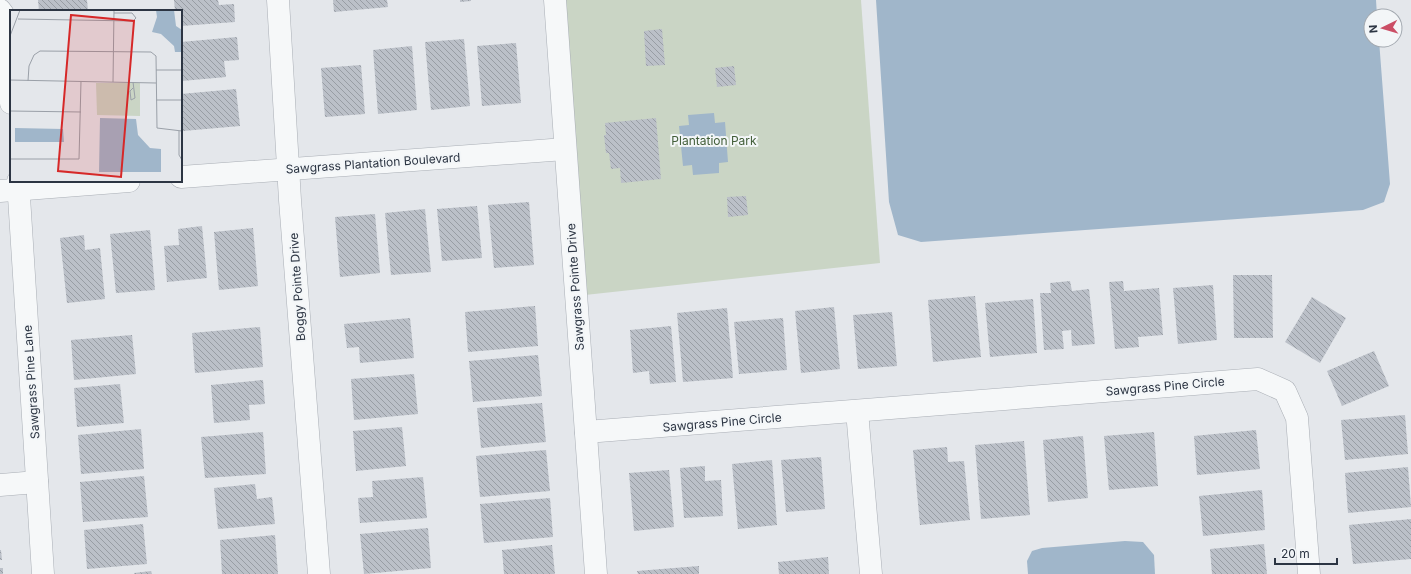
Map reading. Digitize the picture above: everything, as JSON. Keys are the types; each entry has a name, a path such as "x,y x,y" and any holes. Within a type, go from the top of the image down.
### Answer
{"street":[{"name":"Boggy Pointe Drive","path":"278,0 319,574"},
{"name":"Sawgrass Pointe Drive","path":"555,0 596,574"},
{"path":"0,10 3,14 10,92"},
{"name":"Sawgrass Plantation Boulevard","path":"182,177 565,149"},
{"path":"12,187 110,182"},
{"name":"Sawgrass Pine Lane","path":"12,187 37,482 43,574"},
{"name":"Sawgrass Pine Circle","path":"586,432 1258,378 1285,391 1297,418 1309,574"},
{"path":"857,411 871,574"},
{"path":"0,485 37,482"}],"green space":[{"name":"Plantation Park","path":"562,0 861,0 880,263 585,295"}],"water":[{"path":"876,0 1376,0 1376,8 1363,8 1363,48 1380,48 1390,184 1384,202 1363,210 921,242 898,235 889,202"},
{"path":"714,113 715,123 725,122 728,162 719,163 719,173 693,175 692,165 683,166 679,126 689,125 688,115"},
{"path":"1125,541 1143,542 1154,555 1155,574 1028,574 1027,561 1032,551 1042,548"}],"building":[{"path":"38,0 87,0 88,10 39,10"},
{"path":"174,0 218,0 219,5 234,4 235,22 182,26 182,10 175,10"},
{"path":"333,0 387,0 388,7 334,12"},
{"path":"460,0 471,0 471,1 460,2"},
{"path":"662,29 665,65 646,66 644,31"},
{"path":"237,37 239,60 224,61 226,77 182,81 182,42"},
{"path":"464,39 470,106 431,110 425,42"},
{"path":"516,43 521,103 482,106 477,46"},
{"path":"412,46 417,110 378,114 373,50"},
{"path":"361,65 365,114 325,117 321,68"},
{"path":"734,66 736,85 717,87 715,68"},
{"path":"236,89 240,126 183,131 182,94"},
{"path":"656,118 661,179 621,183 620,168 611,169 609,153 606,153 604,135 606,135 605,123"},
{"path":"746,196 748,215 728,217 727,197"},
{"path":"529,202 534,265 494,268 488,205"},
{"path":"477,206 482,258 442,261 437,209"},
{"path":"425,209 431,272 391,275 385,213"},
{"path":"375,214 380,273 340,277 335,217"},
{"path":"202,226 207,278 167,282 164,246 179,245 178,229"},
{"path":"253,228 258,286 219,290 214,232"},
{"path":"150,230 155,290 116,293 110,234"},
{"path":"84,235 85,250 100,248 105,299 67,303 60,238"},
{"path":"1233,275 1272,275 1273,338 1234,338"},
{"path":"1070,281 1072,291 1089,289 1095,344 1072,346 1071,330 1062,331 1064,349 1044,350 1040,293 1051,293 1050,283"},
{"path":"1123,281 1124,291 1159,288 1163,335 1138,337 1139,347 1115,349 1109,282"},
{"path":"1213,285 1217,340 1178,344 1173,288"},
{"path":"975,296 981,357 933,362 928,300"},
{"path":"1312,297 1346,318 1320,363 1285,342"},
{"path":"1033,299 1037,353 990,357 985,303"},
{"path":"535,306 538,346 468,352 465,312"},
{"path":"834,307 840,369 801,373 795,311"},
{"path":"727,308 733,378 683,382 677,313"},
{"path":"892,312 897,366 858,369 853,315"},
{"path":"410,318 414,358 360,363 359,347 347,348 344,324"},
{"path":"783,318 787,370 739,374 734,322"},
{"path":"671,326 676,382 650,384 649,371 633,373 630,330"},
{"path":"260,327 263,367 195,373 192,333"},
{"path":"132,335 136,374 74,380 71,340"},
{"path":"1374,351 1389,386 1342,406 1327,371"},
{"path":"538,355 542,396 473,402 469,361"},
{"path":"414,374 418,414 354,420 351,379"},
{"path":"263,380 265,404 249,405 250,420 214,423 211,385"},
{"path":"120,384 124,423 77,427 74,388"},
{"path":"542,403 546,442 481,448 477,408"},
{"path":"1405,415 1408,454 1345,460 1341,420"},
{"path":"402,427 406,466 356,471 353,431"},
{"path":"141,429 144,469 81,474 78,435"},
{"path":"1256,430 1260,469 1197,475 1194,436"},
{"path":"263,432 266,474 205,478 201,437"},
{"path":"1154,432 1158,486 1109,490 1104,436"},
{"path":"1083,436 1088,498 1048,502 1043,440"},
{"path":"1024,441 1030,515 981,519 975,445"},
{"path":"947,447 948,462 964,461 970,520 920,525 913,450"},
{"path":"546,450 550,491 480,497 476,456"},
{"path":"821,457 825,509 786,512 781,460"},
{"path":"772,460 777,525 738,529 732,464"},
{"path":"705,466 705,481 721,480 723,516 684,518 680,468"},
{"path":"1408,467 1411,507 1348,513 1345,473"},
{"path":"669,470 674,527 634,531 629,473"},
{"path":"144,476 148,517 83,522 80,482"},
{"path":"423,477 427,518 360,523 358,498 373,497 372,481"},
{"path":"255,484 257,499 272,497 275,524 218,529 214,488"},
{"path":"1262,490 1265,530 1203,536 1199,496"},
{"path":"550,498 553,537 484,543 480,504"},
{"path":"1411,519 1411,559 1353,564 1349,525"},
{"path":"143,524 147,564 87,569 84,530"},
{"path":"428,528 431,568 364,574 360,534"},
{"path":"275,535 278,574 222,574 220,540"},
{"path":"1264,544 1267,574 1212,574 1210,549"},
{"path":"552,545 555,574 504,574 502,550"},
{"path":"1,550 2,560 0,560"},
{"path":"828,557 829,574 779,574 778,562"},
{"path":"699,566 699,574 638,574 637,571"},
{"path":"0,568 3,568 3,574 0,574"},
{"path":"151,571 152,574 134,574 134,573"}]}
